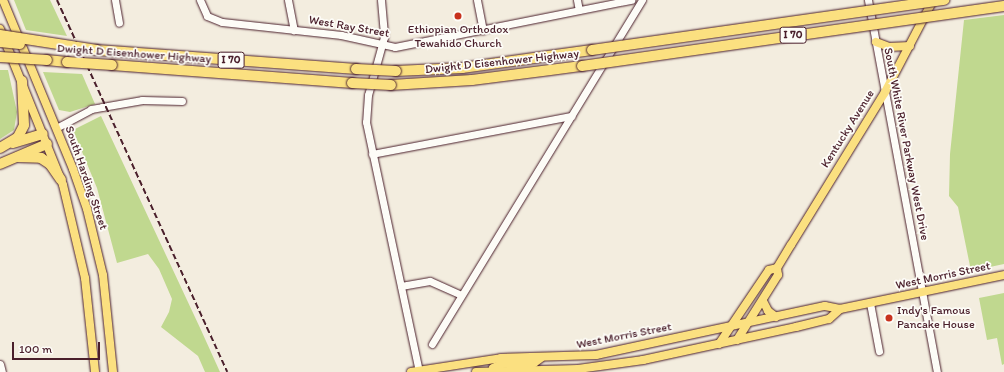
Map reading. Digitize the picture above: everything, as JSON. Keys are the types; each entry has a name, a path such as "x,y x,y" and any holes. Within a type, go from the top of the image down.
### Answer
{"highway":[{"name":"Dwight D Eisenhower Highway","path":"0,42 396,71 462,68 944,0"},
{"name":"Dwight D Eisenhower Highway","path":"0,57 352,83 392,84 472,80 582,66 1004,6"},
{"path":"0,35 102,50"},
{"path":"0,62 47,60"},
{"path":"3,146 19,135 25,122 22,81"},
{"path":"3,146 43,134"},
{"path":"0,164 47,144"},
{"path":"18,156 41,158 50,164 61,180"}],"main road":[{"name":"South Harding Street","path":"3,0 80,189 97,246 104,286 113,372"},
{"name":"Kentucky Avenue","path":"718,344 732,326 769,270 776,268 885,92 934,0"},
{"name":"South Harding Street","path":"0,29 61,180 85,278 95,372"},
{"path":"876,42 889,47 910,46"},
{"path":"43,134 56,128"},
{"path":"47,144 56,128"},
{"name":"Kentucky Avenue","path":"737,340 778,275 776,268"},
{"name":"West Morris Street","path":"416,372 483,360 580,357 615,352 825,306 840,309 1004,275"},
{"path":"763,301 768,311 776,317"},
{"name":"West Morris Street","path":"476,372 607,366 737,340 829,319 840,309"},
{"path":"553,369 563,363 600,359 615,352"},
{"path":"489,371 502,364 534,363 541,358"}],"street":[{"path":"115,0 119,23"},
{"name":"West Ray Street","path":"200,0 206,14 222,22 346,36 382,45 397,47 631,0"},
{"path":"288,0 294,30"},
{"path":"381,0 385,25 382,45 366,104 366,122 416,372"},
{"path":"477,0 483,30"},
{"path":"577,0 579,10"},
{"path":"432,344 642,0"},
{"name":"South White River Parkway West Drive","path":"868,0 885,92 889,100 937,372"},
{"path":"56,128 93,109 136,100 182,101"},
{"path":"372,154 571,116"},
{"path":"400,286 430,280 461,295"},
{"path":"870,303 879,351"},
{"path":"0,364 2,372"}],"green space":[{"path":"14,0 50,0 67,36 26,30"},
{"path":"1004,15 1004,264 971,271 958,207 949,196 950,154 964,20"},
{"path":"0,70 8,70 17,112 14,130 0,139"},
{"path":"43,72 82,74 95,104 70,112 59,110"},
{"path":"101,116 220,372 205,372 198,356 161,327 169,312 172,299 159,269 148,254 117,263 97,188 73,130"},
{"path":"1004,293 1004,364 1002,365 997,338 987,340 979,298"}],"railway":[{"path":"57,0 227,372"}],"place":[{"name":"Ethiopian Orthodox Tewahido Church","path":"458,16"},
{"name":"Indy's Famous Pancake House","path":"889,318"}]}
